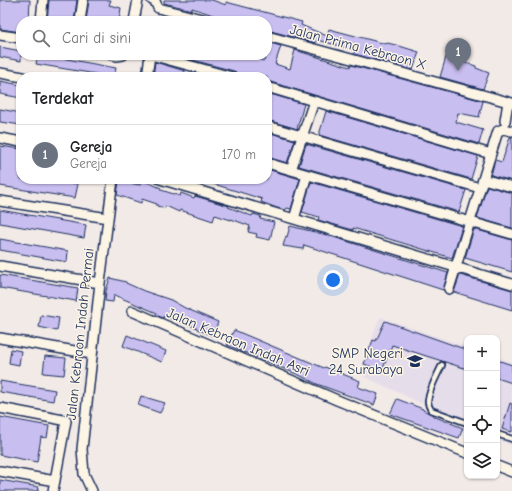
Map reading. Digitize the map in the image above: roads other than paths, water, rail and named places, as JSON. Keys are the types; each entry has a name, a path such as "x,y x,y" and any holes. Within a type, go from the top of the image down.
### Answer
{"street":[{"path":"41,16 43,0"},
{"path":"81,16 83,0"},
{"path":"135,16 138,0"},
{"path":"152,0 155,1 158,8 190,16"},
{"path":"0,35 16,37"},
{"name":"Jalan Prima Kebraon X","path":"272,37 510,102"},
{"path":"148,72 150,60"},
{"path":"171,60 216,72"},
{"path":"198,72 199,67"},
{"path":"0,73 16,76"},
{"path":"272,88 491,154"},
{"path":"292,170 314,101"},
{"path":"505,121 510,102"},
{"path":"272,127 482,184 512,187"},
{"path":"449,289 498,131 503,129 512,131"},
{"path":"0,138 16,141"},
{"path":"272,164 512,234"},
{"path":"294,219 307,175"},
{"name":"Jalan Kebraon Indah Permai","path":"92,491 84,474 82,449 112,184"},
{"path":"184,184 294,219 512,284"},
{"path":"0,201 108,218"},
{"path":"0,266 100,283"},
{"name":"Jalan Kebraon Indah Asri","path":"132,311 337,400 464,452"},
{"path":"0,338 92,354"},
{"path":"0,408 66,421 53,491"},
{"path":"500,467 512,472"},
{"path":"0,471 55,481"}],"lane":[{"path":"442,365 431,391 428,406 431,410 464,422"},
{"path":"500,435 512,440"}],"place":[{"name":"Gereja","path":"458,71"},
{"name":"SMP Negeri 24 Surabaya","path":"415,361"}]}
